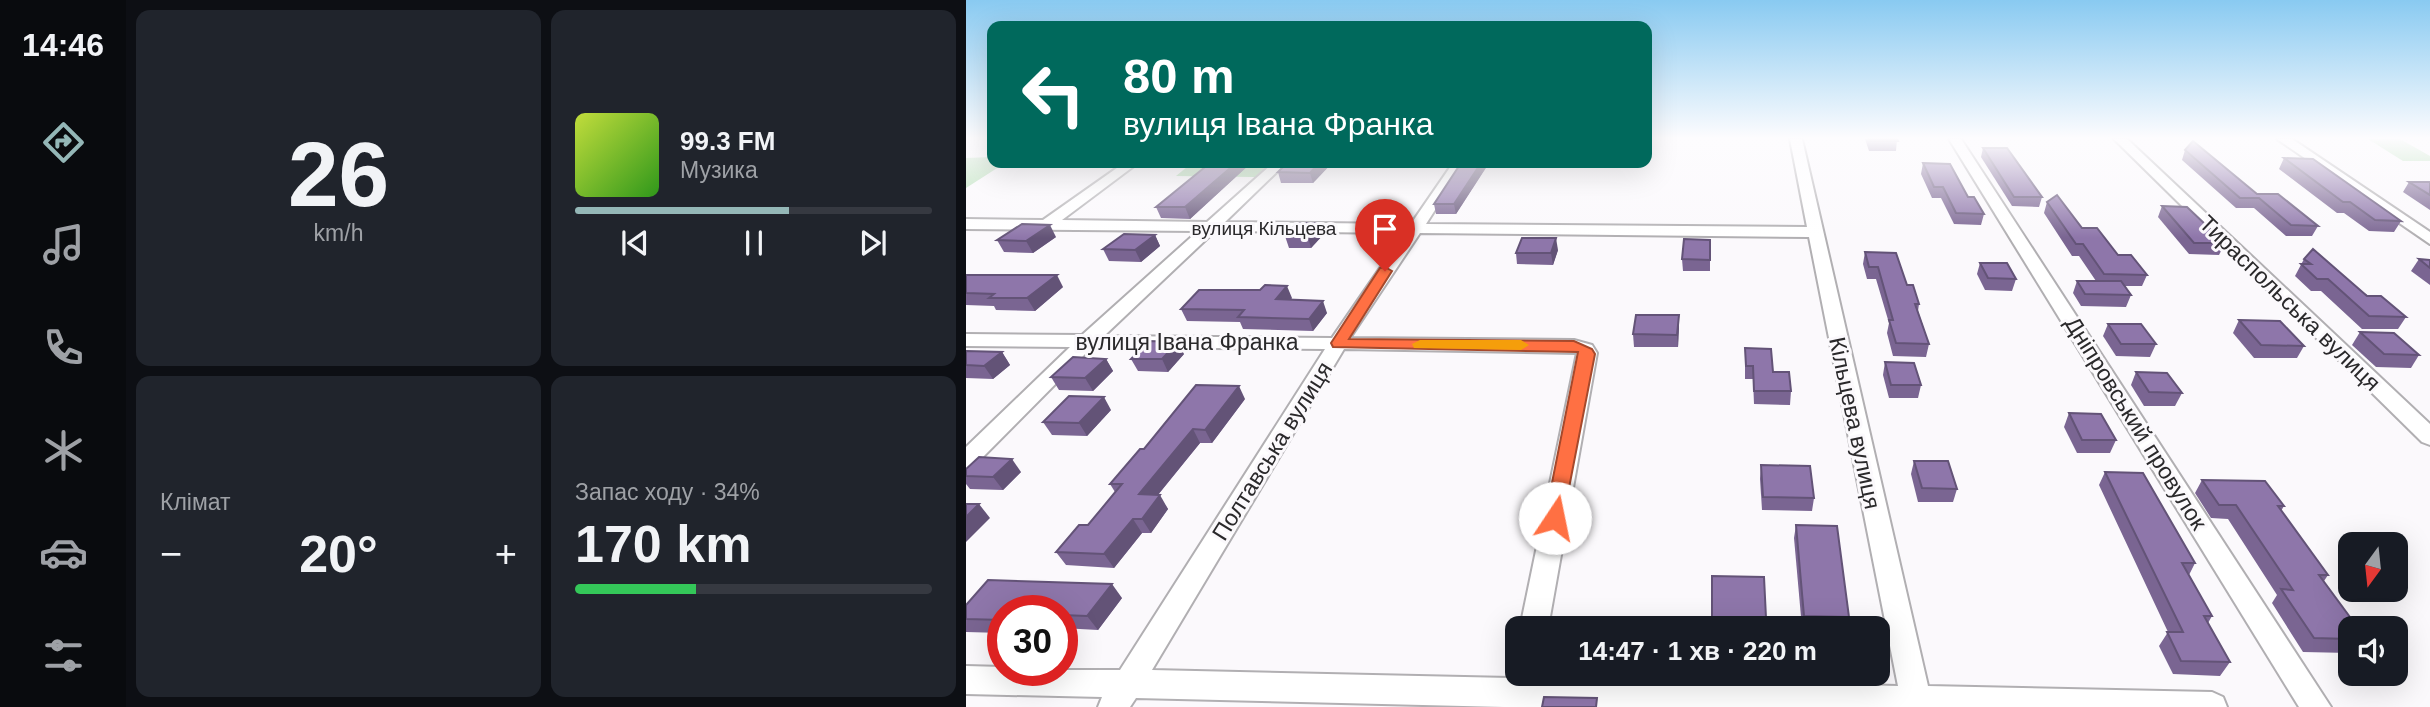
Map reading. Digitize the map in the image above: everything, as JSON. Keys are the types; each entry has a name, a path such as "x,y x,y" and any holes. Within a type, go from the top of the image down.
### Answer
{"street":[{"path":"1046,225 1120,172"},
{"path":"966,460 1087,341 1270,172"},
{"name":"Полтавська вулиця","path":"1120,696 1339,343 1453,172"},
{"name":"Кільцева вулиця","path":"1802,172 1916,704"},
{"name":"Дніпровський провулок","path":"1976,172 2316,707"},
{"name":"Тираспольська вулиця","path":"2154,172 2430,437"},
{"path":"2332,172 2430,239"},
{"name":"вулиця Кільцева","path":"966,224 1814,233"},
{"name":"вулиця Івана Франка","path":"966,340 1574,346 1584,349 1587,354 1536,616"},
{"path":"966,680 1120,696 1522,690 1916,704 2212,707"}],"green space":[{"path":"966,172 991,172 966,188"},
{"path":"1181,172 1260,172 1255,177 1176,176"}],"building":[{"path":"1199,172 1226,172 1185,207 1156,207"},
{"path":"1455,172 1475,172 1454,204 1434,204"},
{"path":"1927,172 1954,172 1968,197 1974,197 1984,214 1956,213 1943,187 1934,187"},
{"path":"1998,172 2024,172 2042,197 2014,197"},
{"path":"2210,172 2230,172 2257,194 2278,194 2318,226 2291,225 2259,198 2240,198"},
{"path":"2303,172 2331,172 2401,221 2375,220 2350,202 2343,202"},
{"path":"2409,182 2430,182 2430,195"},
{"path":"2057,195 2082,228 2097,228 2118,255 2131,255 2147,275 2104,274 2083,244 2076,244 2047,202"},
{"path":"2162,206 2187,207 2225,243 2194,243"},
{"path":"1297,223 1319,223 1308,237 1285,236"},
{"path":"1022,224 1050,225 1026,241 997,240"},
{"path":"1124,234 1155,235 1135,250 1103,249"},
{"path":"1522,238 1556,238 1551,253 1516,253"},
{"path":"1684,239 1710,240 1710,260 1682,259"},
{"path":"2313,249 2367,296 2381,296 2406,317 2369,316 2328,279 2317,279 2301,264 2311,264 2304,259"},
{"path":"1865,252 1896,253 1907,285 1913,285 1919,304 1915,304 1929,344 1896,343 1889,320 1893,320 1878,267 1869,267"},
{"path":"2419,259 2430,260 2430,268"},
{"path":"1980,263 2007,263 2016,279 1988,278"},
{"path":"966,275 1057,275 1027,298 989,298 994,294 966,293"},
{"path":"2077,281 2121,281 2131,295 2085,294"},
{"path":"1265,285 1287,286 1276,299 1323,301 1309,319 1238,317 1244,310 1181,309 1199,290 1260,290"},
{"path":"1636,315 1679,315 1677,335 1633,334"},
{"path":"2239,320 2280,321 2304,346 2261,345"},
{"path":"2108,324 2141,324 2156,344 2121,344"},
{"path":"2360,332 2394,333 2419,355 2384,354"},
{"path":"1148,341 1178,342 1162,359 1131,359"},
{"path":"1745,348 1771,349 1773,372 1789,372 1791,391 1754,391 1753,366 1746,366"},
{"path":"966,351 1002,352 984,366 966,365"},
{"path":"1073,357 1106,359 1085,378 1051,377"},
{"path":"1885,362 1914,363 1921,385 1891,385"},
{"path":"2136,372 2167,373 2182,393 2149,392"},
{"path":"1196,385 1239,386 1205,430 1193,429 1139,494 1160,495 1142,519 1133,519 1104,554 1056,552 1079,525 1088,525 1122,484 1110,484 1140,449 1144,449"},
{"path":"1069,396 1104,397 1079,423 1043,422"},
{"path":"2069,413 2101,414 2116,440 2082,440"},
{"path":"979,457 1012,459 993,477 966,476 966,469"},
{"path":"1914,461 1948,461 1957,489 1922,488"},
{"path":"1761,465 1810,466 1814,498 1763,497"},
{"path":"2105,472 2143,473 2195,563 2182,563 2212,616 2204,616 2230,662 2181,661 2167,632 2183,632"},
{"path":"2202,480 2265,481 2284,506 2278,506 2328,575 2319,575 2349,616 2338,616 2338,639 2314,638 2281,589 2293,590 2236,505 2219,505"},
{"path":"966,504 979,504 966,517"},
{"path":"1796,525 1837,526 1849,616 1804,616"},
{"path":"1712,576 1764,577 1766,616 1712,616"},
{"path":"988,580 1112,584 1087,616 1078,616 1078,595 987,595 987,620 966,619 966,605"},
{"path":"1544,697 1597,698 1596,707 1542,707"}],"slow traffic":[{"path":"1420,344 1521,345"}],"route":[{"path":"1385,271 1339,343 1574,346 1584,349 1587,354 1555,518"}]}
